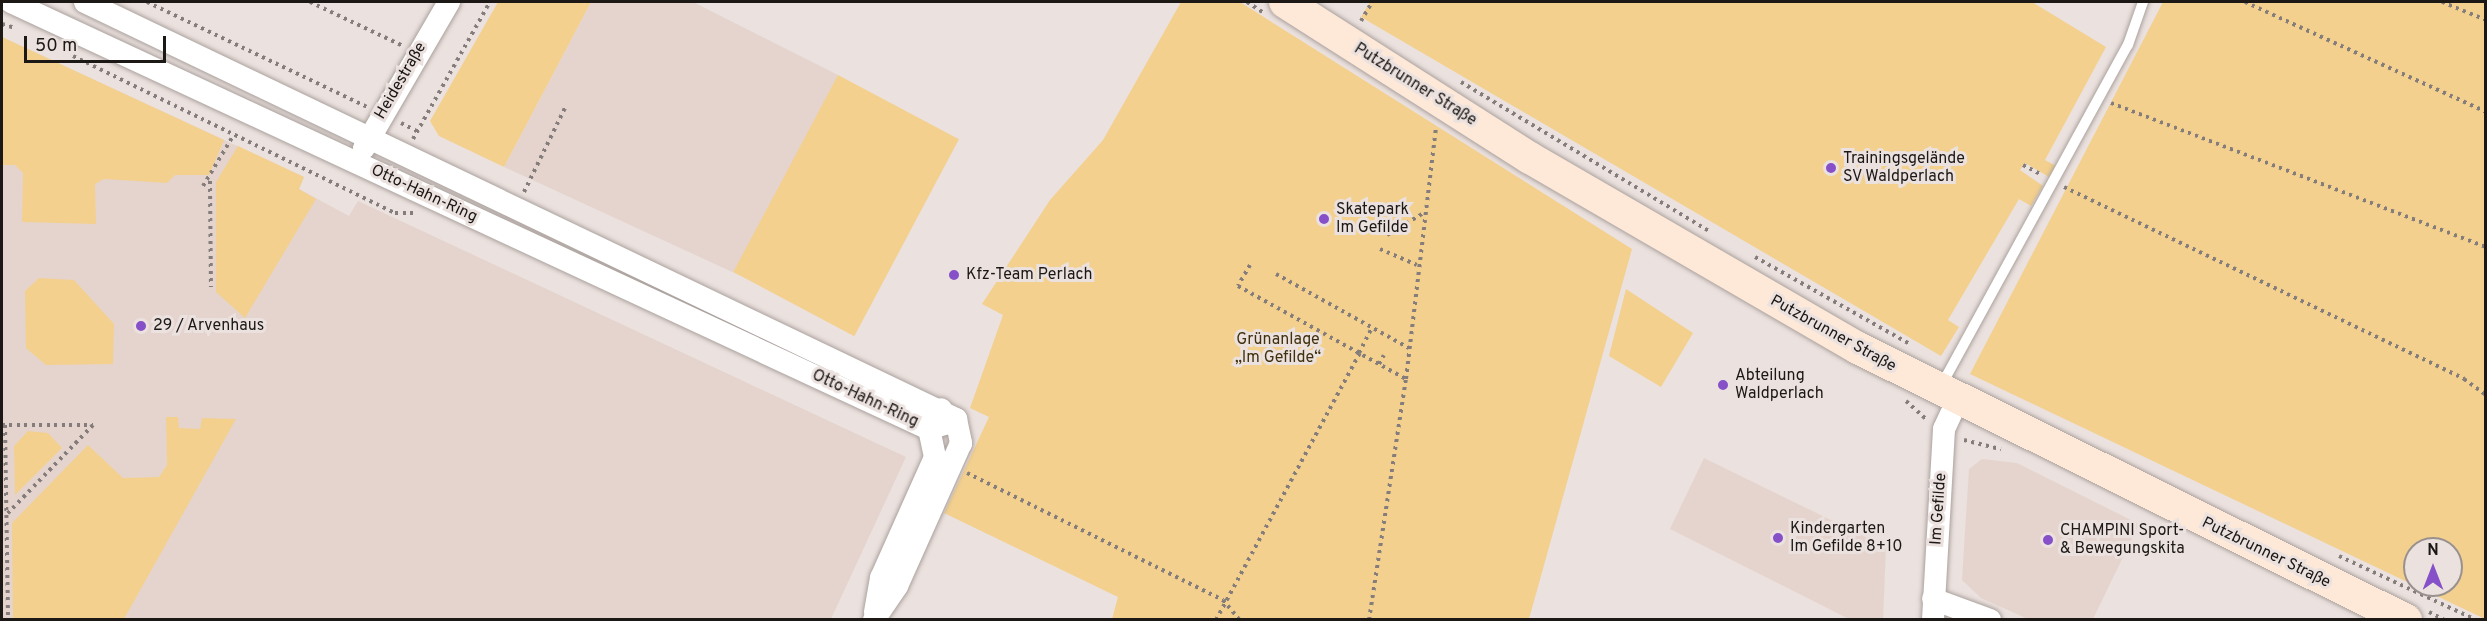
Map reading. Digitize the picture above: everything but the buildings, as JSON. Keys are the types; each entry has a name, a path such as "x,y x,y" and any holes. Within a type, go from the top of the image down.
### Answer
{"main road":[{"name":"Putzbrunner Straße","path":"1285,2 1637,223 1947,397 2406,620"}],"street":[{"name":"Otto-Hahn-Ring","path":"11,2 929,429 944,424 941,409 85,2"},
{"name":"Heidestraße","path":"356,162 449,2"},
{"name":"Im Gefilde","path":"1933,609 1947,397"},
{"path":"874,619 897,586 952,465 962,429 941,409"},
{"path":"874,619 881,578 935,457 929,429"},
{"path":"1933,609 1990,620"}],"lane":[{"path":"1947,397 2054,182 2100,99 2143,2"}],"path":[{"path":"147,2 417,131"},
{"path":"310,2 417,54"},
{"path":"405,153 490,2"},
{"path":"1364,16 1372,2"},
{"path":"2246,2 2486,112"},
{"path":"2442,2 2486,20"},
{"path":"1353,16 1371,27"},
{"path":"2,24 23,30"},
{"path":"65,52 233,136 395,213 421,213"},
{"path":"1458,80 1713,232"},
{"path":"2100,99 2486,247"},
{"path":"517,207 566,106"},
{"path":"1369,620 1406,379 1422,214 1437,123"},
{"path":"203,186 210,181 233,136"},
{"path":"2023,165 2260,286 2463,379 2486,395"},
{"path":"210,181 211,287"},
{"path":"1387,235 1422,214"},
{"path":"1380,249 1417,265"},
{"path":"1752,256 1864,317"},
{"path":"1250,265 1238,286 1406,379"},
{"path":"1276,274 1409,348"},
{"path":"1216,620 1223,600 1372,328"},
{"path":"1379,364 1384,355"},
{"path":"7,514 93,425 3,425 8,620"},
{"path":"952,465 1223,600 1240,620"},
{"path":"2,566 7,563"},
{"path":"2,591 8,585"}],"shaded area":[{"path":"591,2 693,2 838,75 741,276 504,167"},
{"path":"2,37 304,177 299,189 349,216 358,201 906,457 831,619 2,619"},
{"name":"Kindergarten Im Gefilde 8+10","path":"1704,458 1886,547 1883,619 1849,619 1670,529"},
{"name":"CHAMPINI Sport- & Bewegungskita","path":"1982,459 2017,463 2139,524 2093,619 2028,619 1981,598 1962,580 1969,469"}],"green space":[{"path":"498,2 591,2 504,167 439,136 430,121"},
{"name":"Grünanlage „Im Gefilde“","path":"1181,2 1240,2 1632,249 1529,619 1112,619 1118,597 944,513 989,417 970,408 1003,315 982,304 1050,200 1103,140"},
{"name":"Trainingsgelände SV Waldperlach","path":"1370,2 2032,2 2106,47 2045,160 2056,166 2049,177 2025,163 2020,170 2043,186 2031,206 2019,199 1948,320 1959,327 1941,356 1361,17"},
{"path":"2163,2 2485,2 2485,619 2439,597 2463,597 2463,537 2403,537 2403,580 1970,374"},
{"path":"2,37 224,140 209,175 175,175 167,183 104,179 95,184 96,224 22,222 23,173 15,165 2,165"},
{"path":"838,75 959,139 854,336 733,272"},
{"path":"238,146 304,177 299,189 316,199 245,318 216,292 216,182"},
{"path":"39,278 74,280 114,324 113,364 46,365 26,348 25,291"},
{"path":"1626,289 1693,333 1661,387 1609,356"},
{"path":"166,417 178,417 179,428 200,429 202,418 236,419 124,619 13,619 12,523 88,445 123,478 159,477 167,465"},
{"path":"28,431 48,433 62,448 15,495 14,446"}],"place":[{"name":"Trainingsgelände SV Waldperlach","path":"1831,168"},
{"name":"Skatepark Im Gefilde","path":"1324,219"},
{"name":"Kfz-Team Perlach","path":"954,275"},
{"name":"29 / Arvenhaus","path":"141,326"},
{"name":"Abteilung Waldperlach","path":"1723,385"},
{"name":"Kindergarten Im Gefilde 8+10","path":"1778,538"},
{"name":"CHAMPINI Sport- & Bewegungskita","path":"2048,540"}]}
